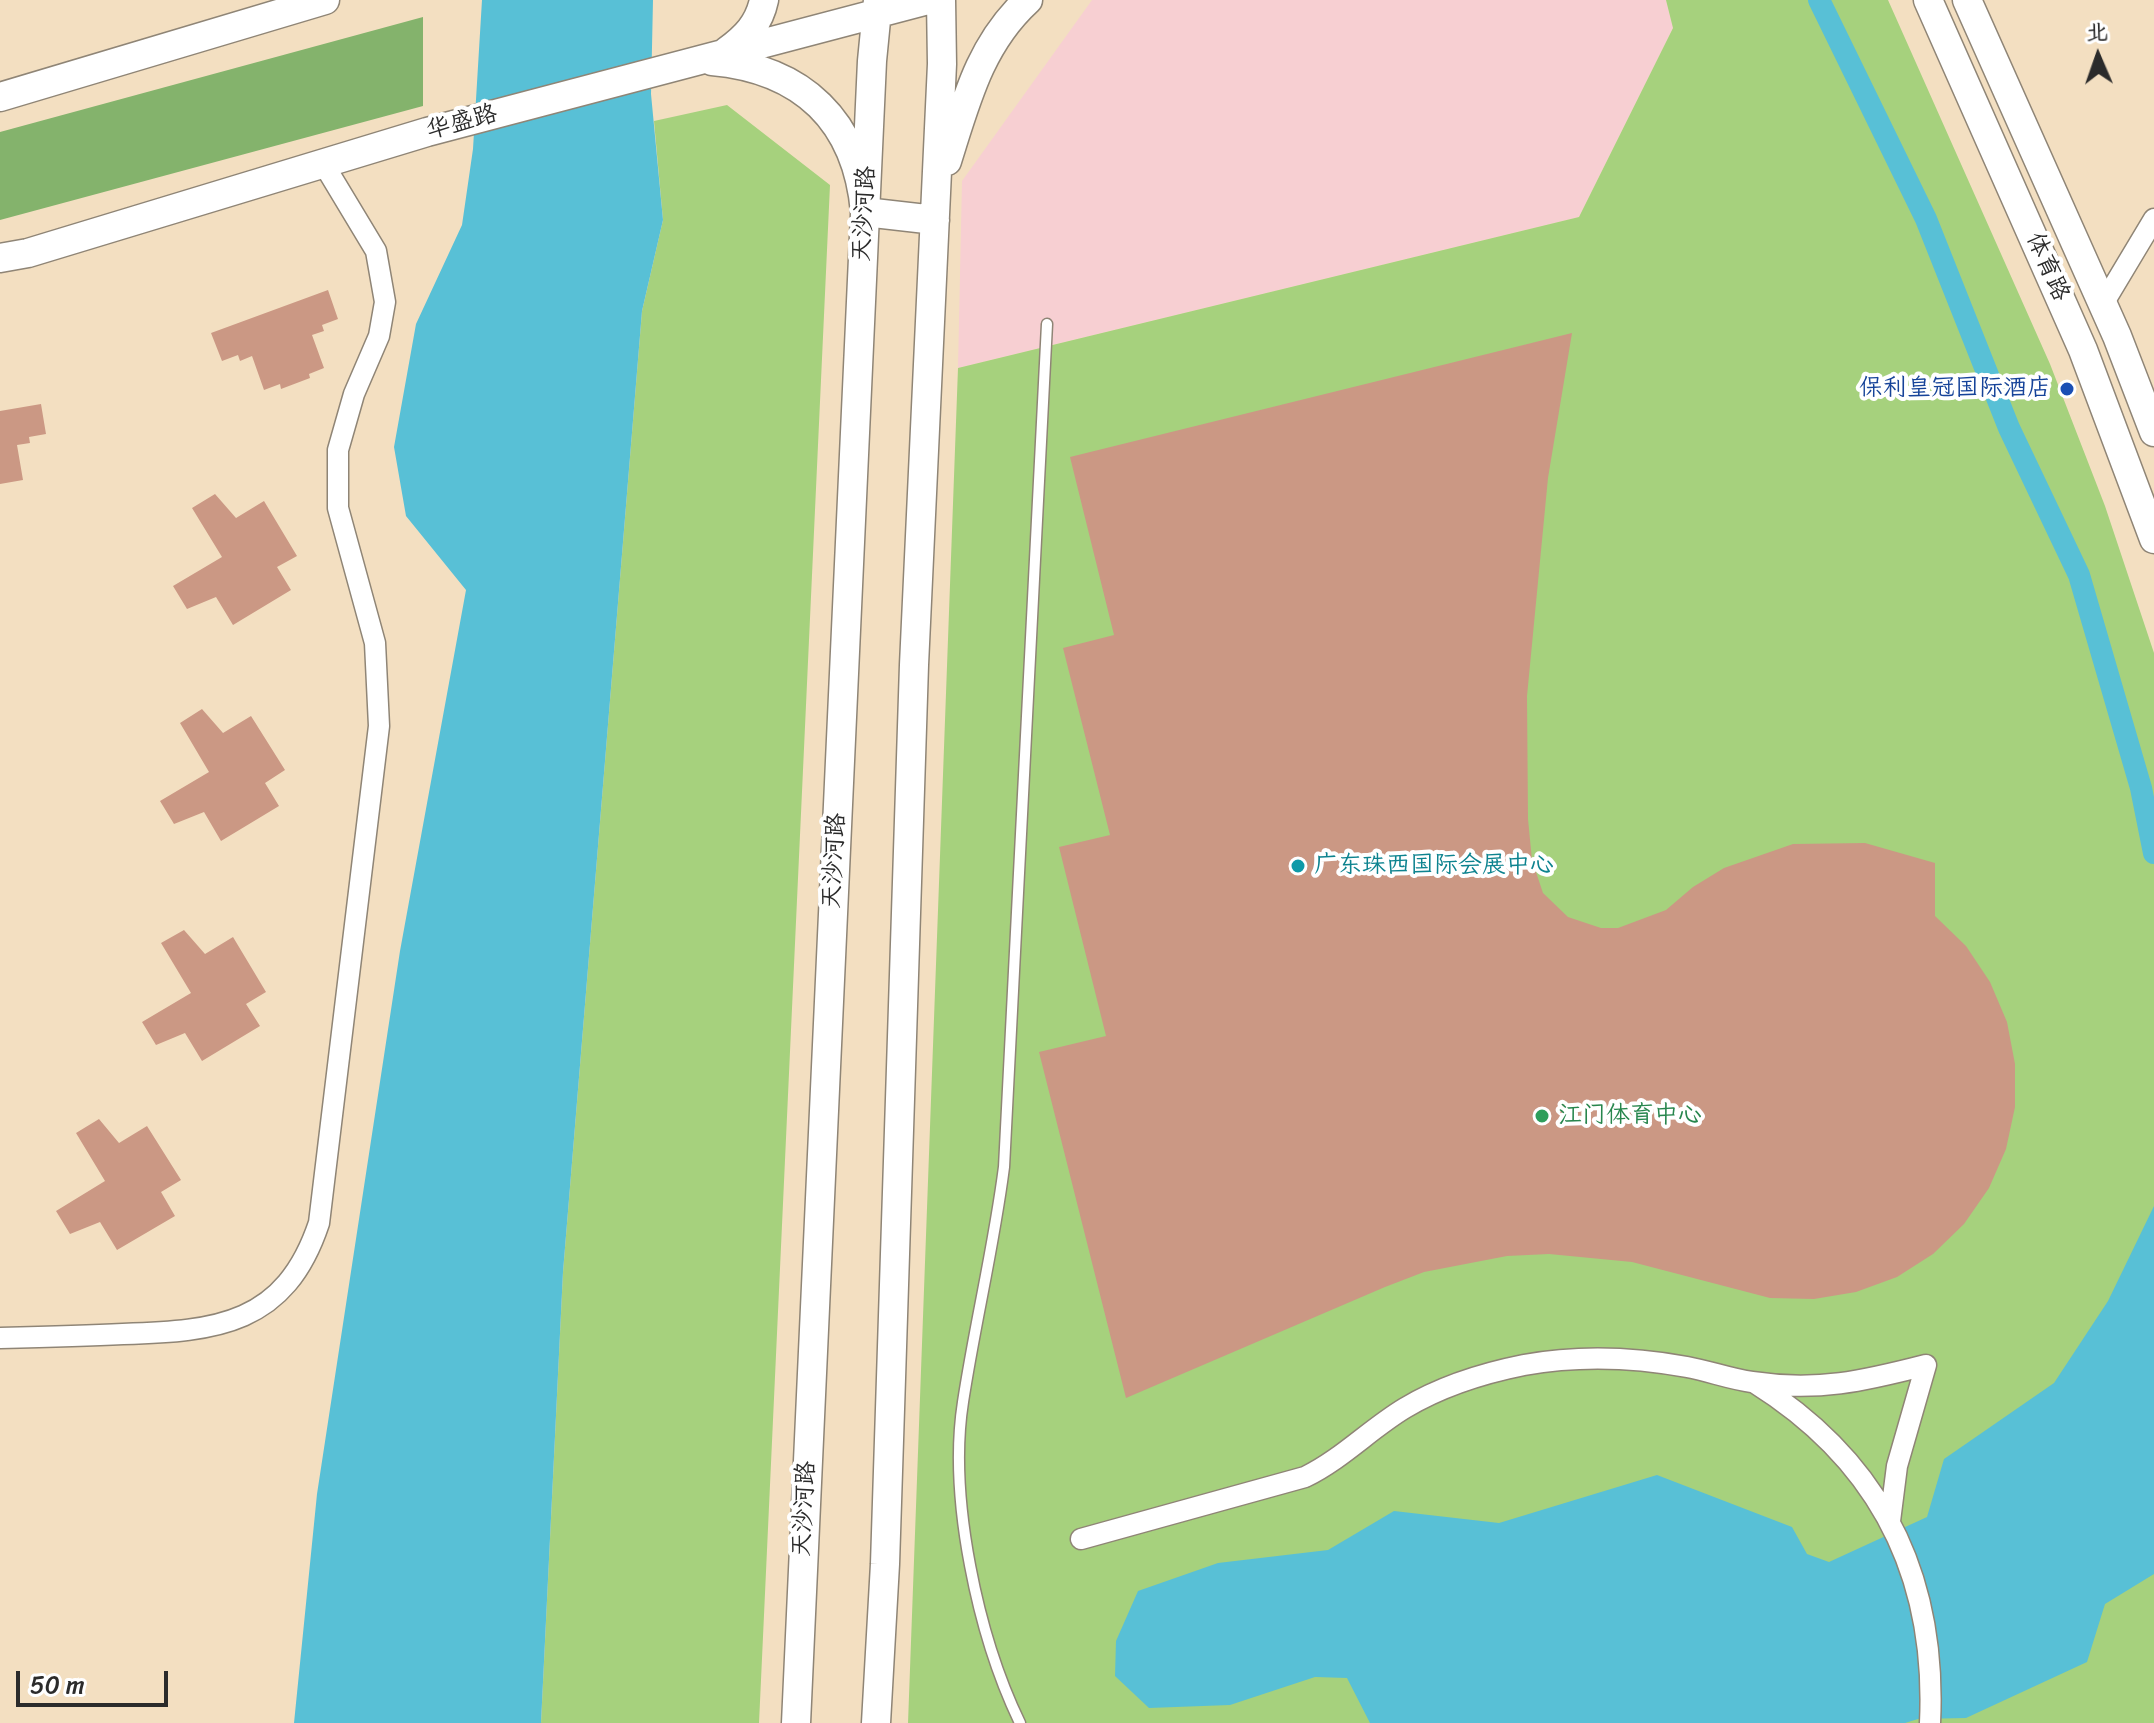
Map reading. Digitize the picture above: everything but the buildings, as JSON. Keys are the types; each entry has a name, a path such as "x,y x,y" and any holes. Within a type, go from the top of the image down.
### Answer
{"main road":[{"path":"0,97 325,0"},
{"path":"699,59 725,52 747,36 761,14 764,0"},
{"name":"华盛路","path":"0,258 28,253 427,132 699,59 878,6 928,0"},
{"path":"876,1723 885,1564 913,681 935,208 941,0"},
{"path":"935,208 981,60 997,34 1028,0"},
{"name":"体育路","path":"1928,0 2083,350 2154,539"},
{"name":"体育路","path":"1967,0 2103,304 2154,432"},
{"name":"天沙河路","path":"796,1723 872,61 878,6"},
{"path":"699,59 756,67 781,77 826,111 855,158 865,212 935,208"}],"street":[{"path":"0,1338 179,1333 221,1326 259,1308 283,1287 303,1262 319,1223 379,726 375,643 338,508 338,450 344,421 379,336 385,302 381,267 369,235 323,163"},
{"path":"2103,304 2154,219"},
{"path":"1081,1539 1305,1477 1328,1466 1404,1409 1442,1390 1523,1365 1565,1359 1649,1360 1754,1383 1845,1385 1926,1365 1897,1466 1890,1521"},
{"path":"1754,1383 1801,1415 1832,1443 1860,1474 1890,1521 1912,1573 1929,1642 1930,1723"}],"lane":[{"path":"1020,1723 994,1662 971,1567 964,1528 962,1405 996,1233 1004,1167 1047,324"}],"shaded area":[{"path":"1092,0 1666,0 1673,28 1579,217 958,368 962,181"}],"green space":[{"name":"江门体育中心","path":"1666,0 1888,0 2050,364 2105,506 2154,653 2154,1723 908,1723 958,368 1579,217 1673,28"},
{"path":"423,17 423,106 0,220 0,132"},
{"path":"727,105 830,185 759,1723 541,1723 563,1272 642,311 663,220 654,121"}],"water":[{"path":"482,0 653,0 651,94 663,220 642,311 563,1272 541,1723 294,1723 317,1494 400,951 466,590 406,516 394,447 416,324 462,225 473,149"},
{"path":"2154,1206 2154,1574 2105,1604 2087,1662 1966,1718 1918,1719 1905,1723 1370,1723 1347,1678 1315,1677 1230,1705 1149,1708 1115,1676 1116,1641 1138,1591 1218,1563 1328,1550 1394,1511 1499,1523 1657,1475 1792,1527 1807,1554 1829,1562 1927,1517 1944,1459 2054,1383 2108,1301"}],"waterway":[{"path":"1819,0 1926,219 2009,428 2079,575 2141,788 2154,853"}],"place":[{"name":"保利皇冠国际酒店","path":"2067,389"},
{"name":"广东珠西国际会展中心","path":"1298,866"},
{"name":"江门体育中心","path":"1542,1116"}]}
